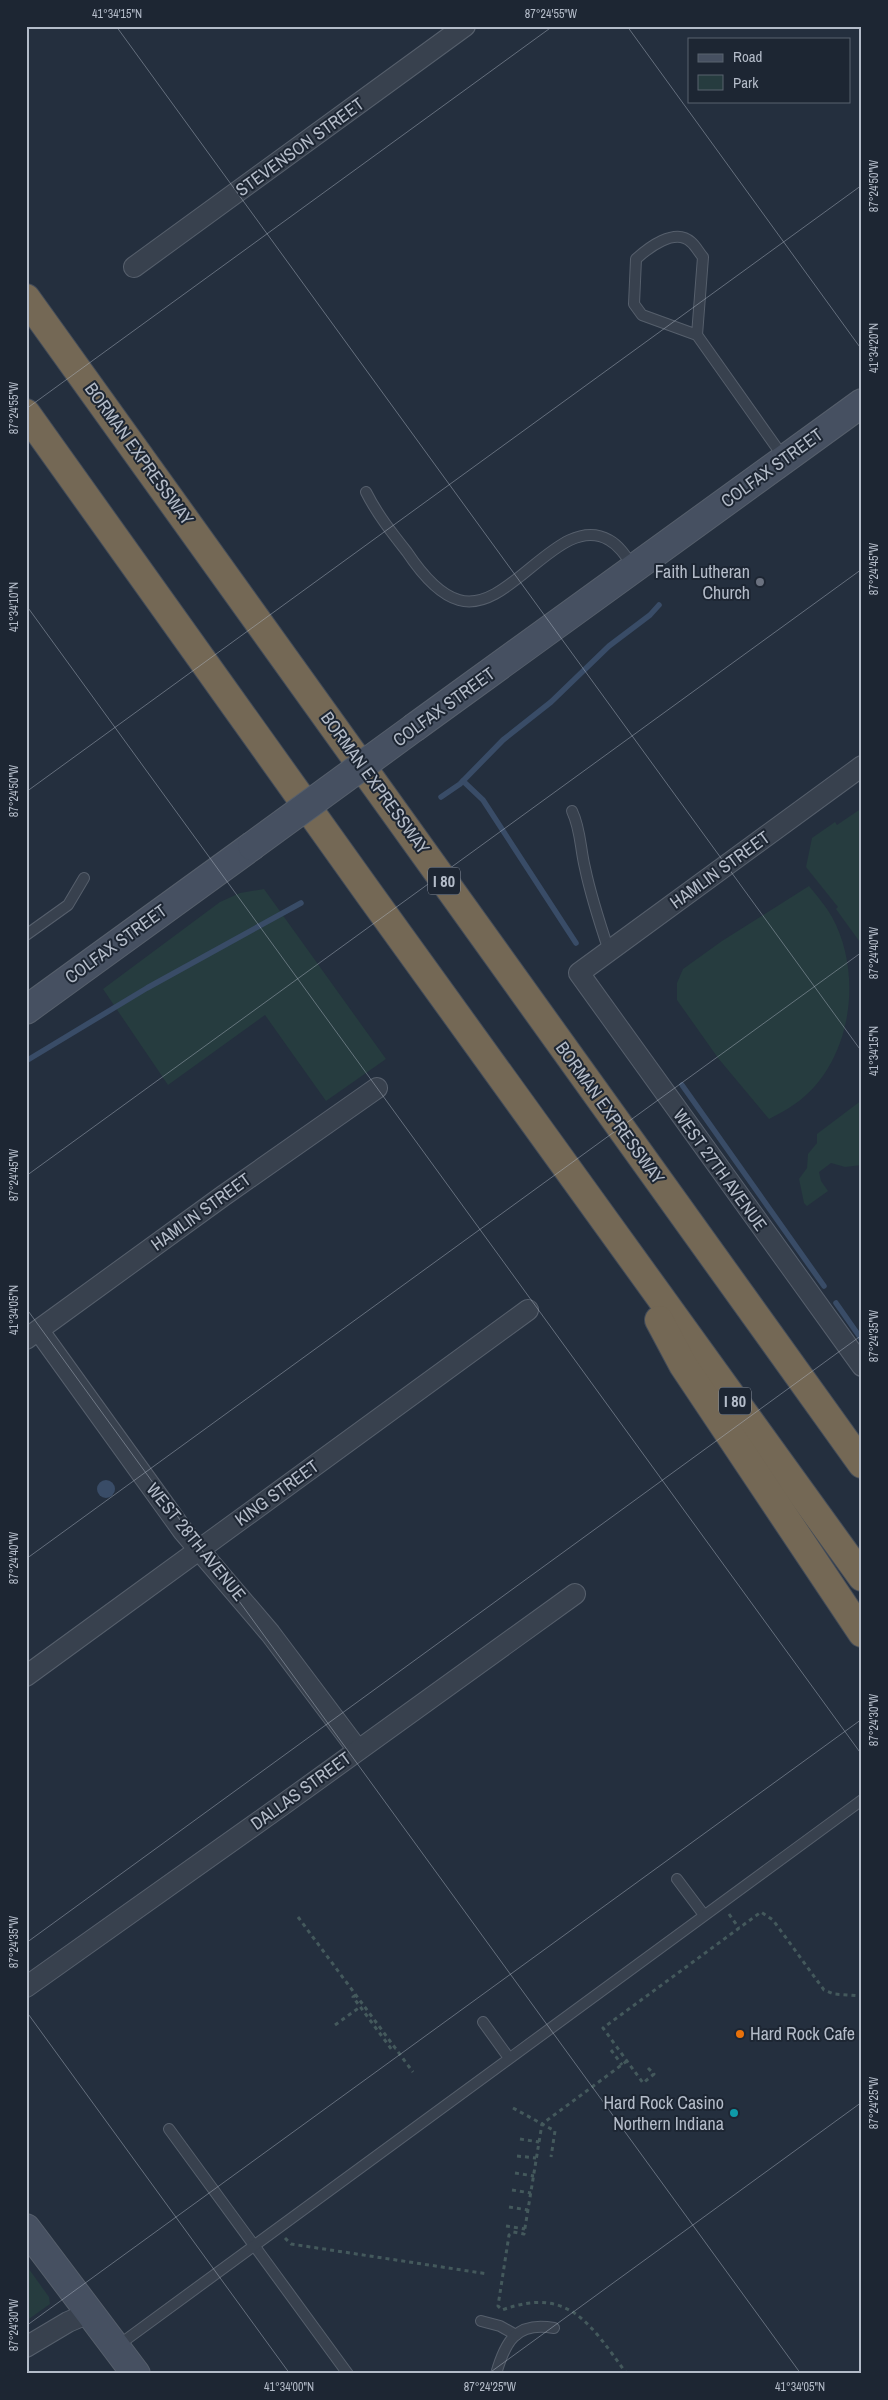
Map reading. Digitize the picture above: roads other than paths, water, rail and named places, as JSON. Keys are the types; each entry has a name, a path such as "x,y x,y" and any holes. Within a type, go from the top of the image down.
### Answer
{"highway":[{"name":"BORMAN EXPRESSWAY","path":"26,298 862,1464"},
{"name":"I 80","path":"26,413 376,904 862,1577"},
{"path":"607,1224 683,1365 862,1633"}],"street":[{"name":"STEVENSON STREET","path":"134,267 465,26"},
{"name":"COLFAX STREET","path":"26,1010 784,459 860,407"},
{"name":"HAMLIN STREET","path":"579,973 862,766"},
{"name":"WEST 27TH AVENUE","path":"579,973 862,1366"},
{"name":"HAMLIN STREET","path":"32,1335 223,1196 377,1088"},
{"name":"KING STREET","path":"26,1676 528,1310"},
{"name":"WEST 28TH AVENUE","path":"32,1335 199,1551 231,1585 270,1633 358,1750"},
{"name":"DALLAS STREET","path":"26,1987 575,1594"},
{"path":"26,2228 136,2374"},
{"path":"26,2347 89,2312"}],"lane":[{"path":"697,334 703,258 691,241 684,237 673,238 646,250 636,259 634,304 642,316 697,334 784,459"},
{"path":"366,492 377,511 422,573 445,593 458,600 473,601 488,597 561,546 574,538 589,534 610,540 635,568"},
{"path":"572,812 578,825 590,894 609,951"},
{"path":"26,935 68,905 84,878"},
{"path":"115,2347 862,1800"},
{"path":"677,1879 704,1915"},
{"path":"483,2022 509,2058"},
{"path":"169,2129 348,2374"},
{"path":"481,2321 500,2326 516,2335"},
{"path":"496,2374 505,2347 516,2335 536,2327 554,2328"}],"water":[{"path":"102,1480 110,1480 115,1485 113,1496 102,1498 97,1493 97,1485"}],"waterway":[{"path":"441,797 460,784 503,740 551,702 609,646 650,615 659,605"},
{"path":"463,781 483,800 576,943"},
{"path":"26,1061 147,988 301,903"},
{"path":"682,1085 824,1286"},
{"path":"836,1303 862,1340"}],"place":[{"name":"Faith Lutheran Church","path":"760,582"},
{"name":"Hard Rock Cafe","path":"740,2034"},
{"name":"Hard Rock Casino Northern Indiana","path":"734,2113"}]}
